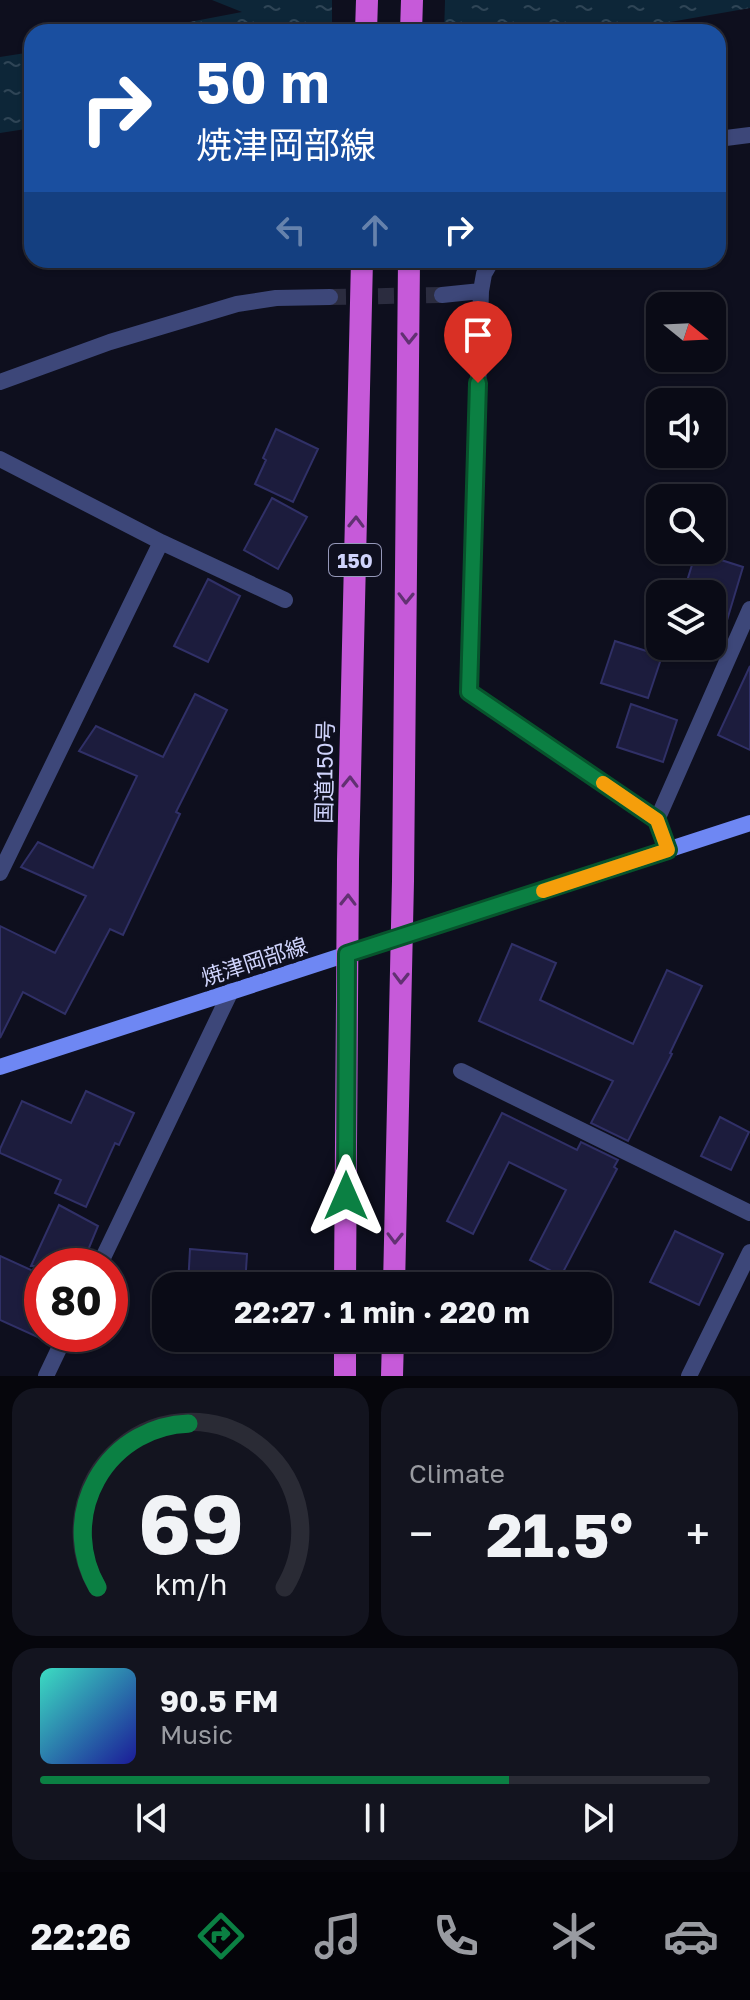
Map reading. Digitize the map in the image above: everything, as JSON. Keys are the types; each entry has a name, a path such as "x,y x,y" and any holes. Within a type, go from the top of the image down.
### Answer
{"highway":[{"path":"366,24 367,0"},
{"path":"411,24 412,0"},
{"name":"国道150号","path":"345,1272 347,954 362,268"},
{"name":"150","path":"394,1272 402,937 409,268"},
{"path":"345,1352 345,1376"},
{"path":"392,1376 393,1352"}],"main road":[{"name":"焼津岡部線","path":"0,1067 750,823"}],"street":[{"path":"726,138 750,135"},
{"path":"487,268 481,291 469,692 657,820 668,850"},
{"path":"442,295 481,291"},
{"path":"0,382 110,342 237,304 276,298 330,297"},
{"path":"0,459 161,542 285,600"},
{"path":"0,873 161,542"},
{"path":"657,820 750,609"},
{"path":"108,1248 231,991"},
{"path":"461,1071 750,1213"},
{"path":"689,1376 750,1252"},
{"path":"46,1376 57,1352"}],"water":[{"path":"212,0 750,0 750,8 659,24 179,24 242,12"},
{"path":"24,53 24,129 0,133 0,57"}],"pier":[{"path":"332,0 445,0 444,24 332,24"}],"building":[{"path":"276,429 318,449 293,502 255,484"},
{"path":"272,498 307,517 278,569 244,550"},
{"path":"726,562 743,567 726,624 726,580 687,580 692,564 726,564"},
{"path":"208,579 240,596 208,662 174,646"},
{"path":"615,641 646,651 646,660 661,660 648,698 601,683"},
{"path":"750,666 750,750 718,735"},
{"path":"195,694 227,710 176,812 180,814 123,935 110,929 65,1014 23,992 0,1038 0,926 55,953 86,896 21,867 38,842 93,868 137,776 79,751 96,726 163,757"},
{"path":"631,704 677,720 663,762 617,747"},
{"path":"512,944 556,963 540,1000 633,1044 667,970 702,986 628,1141 591,1123 613,1081 479,1021"},
{"path":"86,1091 134,1113 119,1145 115,1143 86,1207 55,1193 61,1180 0,1153 0,1149 22,1101 71,1123"},
{"path":"502,1113 577,1150 581,1142 618,1160 614,1167 617,1169 563,1272 553,1272 530,1260 566,1190 509,1162 473,1234 447,1221"},
{"path":"720,1117 749,1132 731,1170 701,1156"},
{"path":"59,1205 98,1226 89,1248 39,1248"},
{"path":"675,1231 723,1254 699,1305 650,1282"},
{"path":"190,1249 247,1254 246,1272 189,1272"},
{"path":"0,1256 24,1267 24,1331 0,1320"}],"tunnel":[{"path":"330,297 442,295"}],"slow traffic":[{"path":"543,891 668,850 657,820 603,783"}],"route":[{"path":"346,1196 347,954 668,850 657,820 469,692 478,383"}]}
